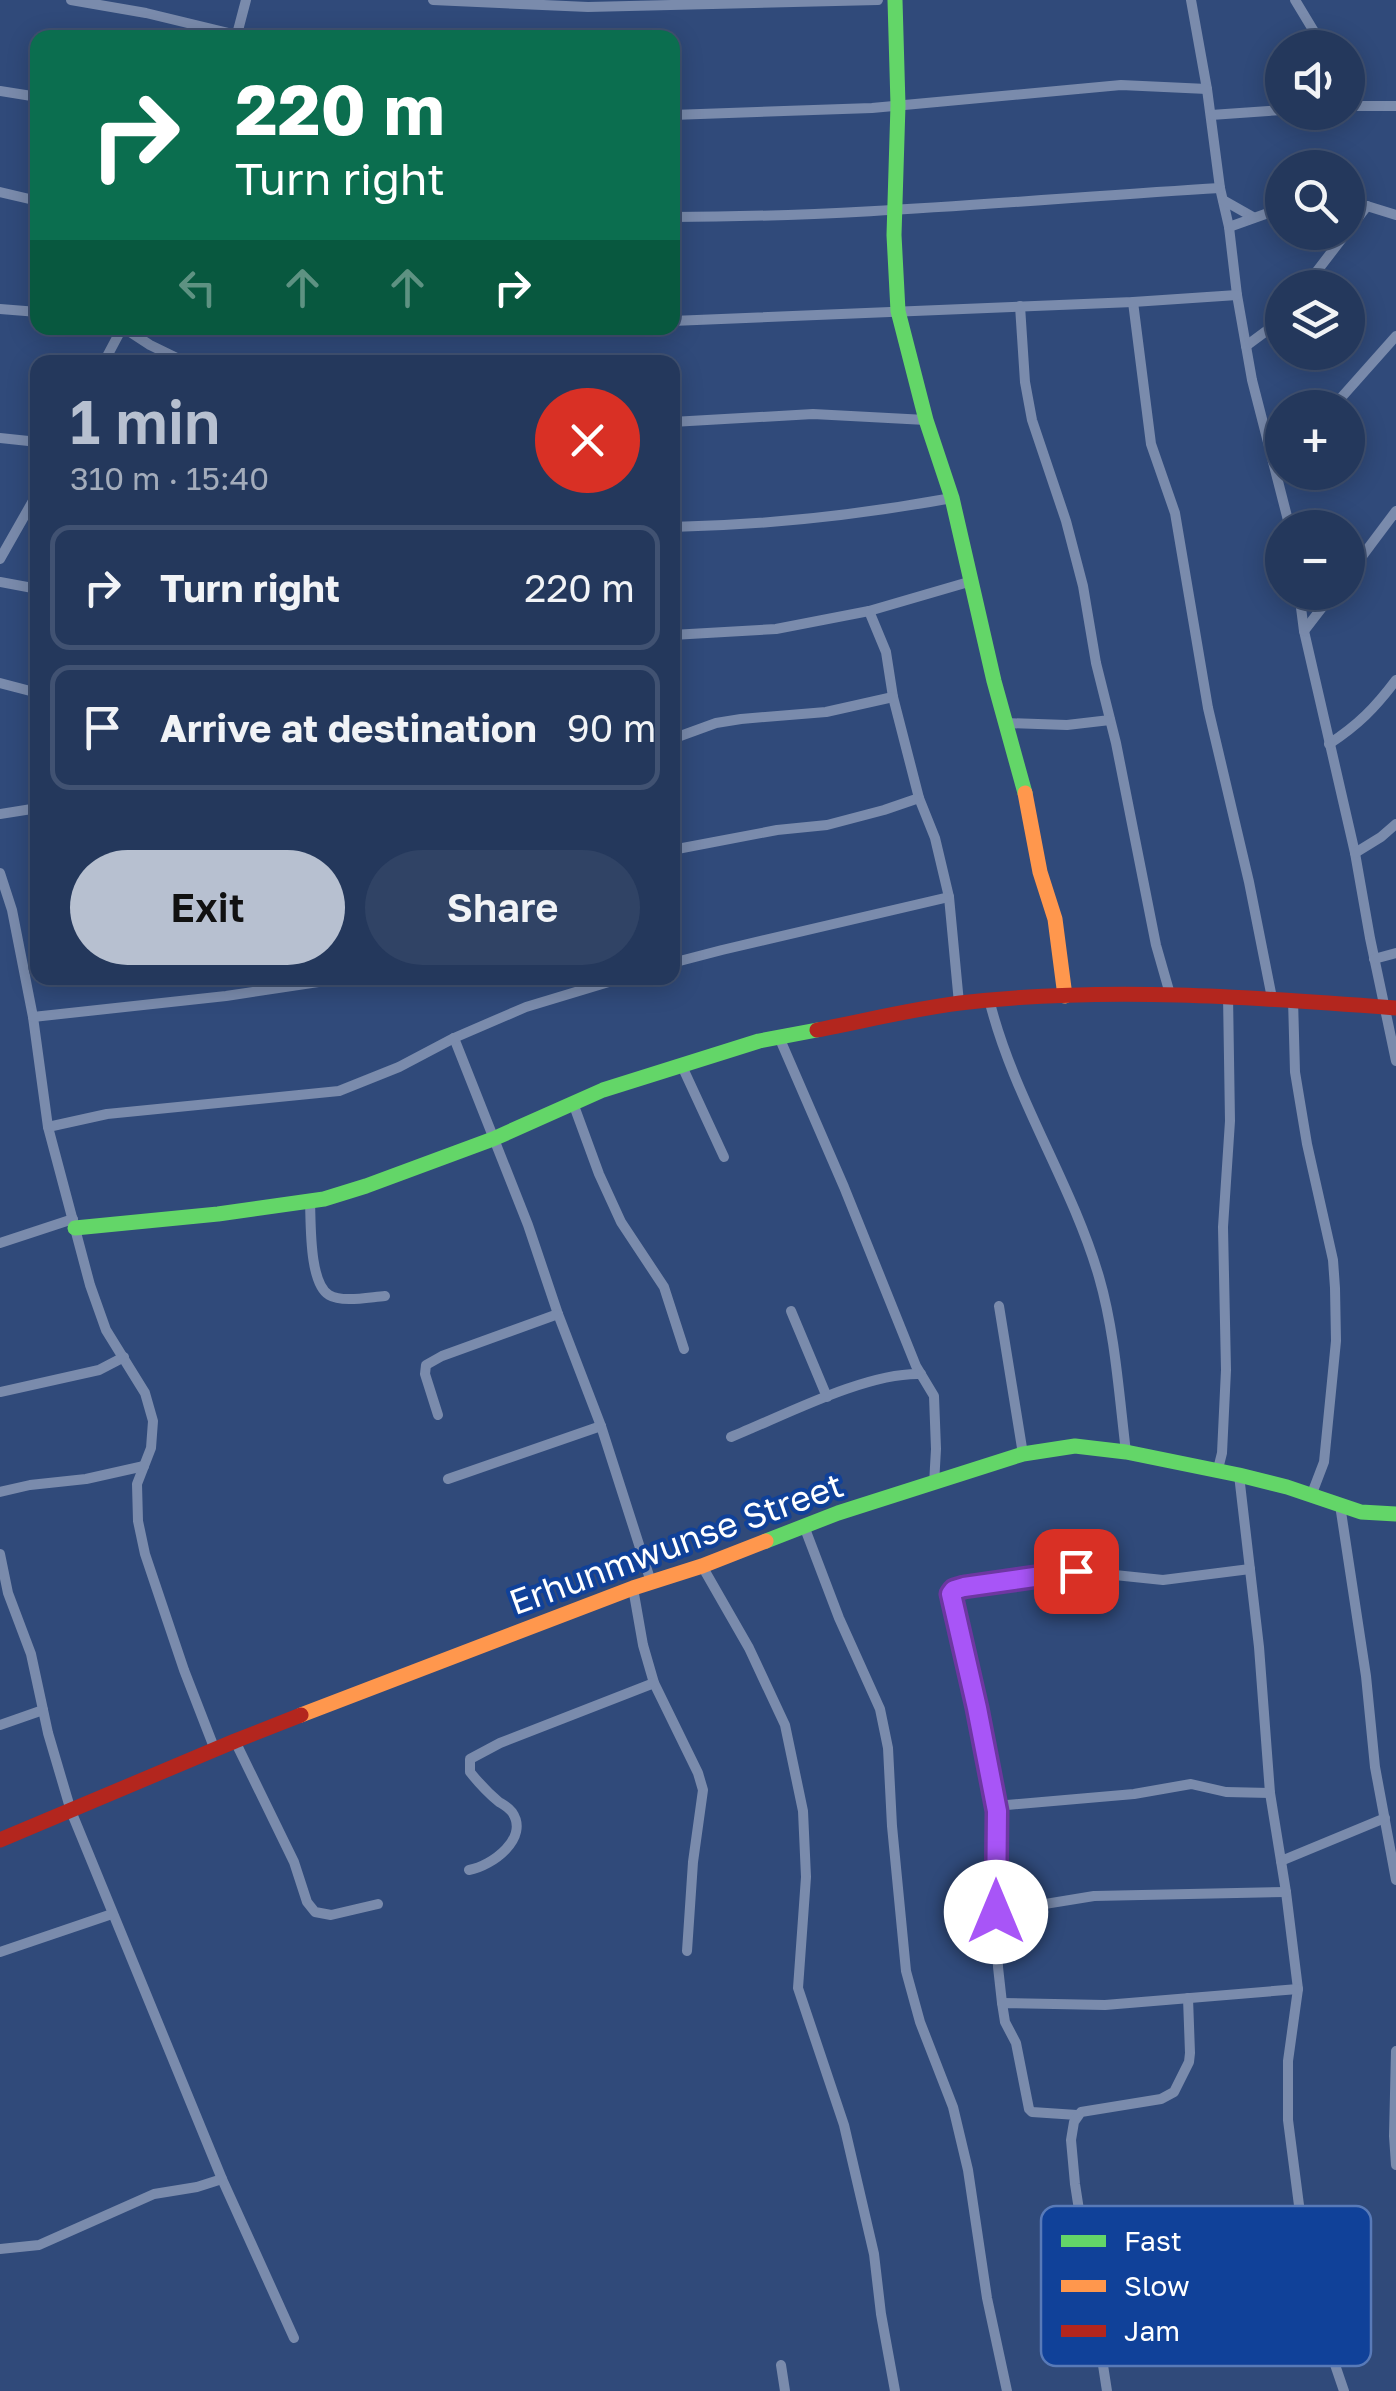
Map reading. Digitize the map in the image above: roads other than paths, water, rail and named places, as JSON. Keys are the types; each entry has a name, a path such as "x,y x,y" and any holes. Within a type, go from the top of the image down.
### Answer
{"street":[{"path":"71,0 213,30"},
{"path":"146,13 148,0"},
{"path":"238,30 246,0"},
{"path":"433,0 588,7 878,0"},
{"path":"895,0 898,106 894,208 898,311 926,420 952,498 994,681 1029,807 1040,872 1052,904 1064,996"},
{"path":"1191,0 1237,295 1252,380 1265,420"},
{"path":"1295,0 1313,30"},
{"path":"680,115 898,106 1121,85 1207,89"},
{"path":"0,91 30,96"},
{"path":"1365,105 1396,106"},
{"path":"1211,115 1265,111"},
{"path":"0,192 30,199"},
{"path":"680,218 1221,194 1254,218"},
{"path":"1365,209 1396,215"},
{"path":"1229,226 1265,214"},
{"path":"1318,270 1333,250"},
{"path":"680,321 1237,295"},
{"path":"1133,302 1151,444 1175,513 1208,708 1272,998"},
{"path":"1020,306 1032,420 1070,537 1156,945 1170,994"},
{"path":"0,309 30,311"},
{"path":"1246,346 1265,332"},
{"path":"134,335 171,355"},
{"path":"1348,390 1396,336"},
{"path":"680,422 814,414 926,420"},
{"path":"0,438 30,441"},
{"path":"680,527 732,526 884,510 952,498"},
{"path":"0,559 30,506"},
{"path":"1365,552 1396,511"},
{"path":"0,531 16,530"},
{"path":"0,582 30,588"},
{"path":"680,635 776,629 869,610 972,582"},
{"path":"869,610 886,652 893,697 949,897 959,1003"},
{"path":"1301,610 1355,853 1374,959 1391,1007 1396,1061"},
{"path":"1304,631 1320,610"},
{"path":"1328,744 1354,728 1396,680"},
{"path":"0,683 30,691"},
{"path":"680,736 740,718 826,712 893,697"},
{"path":"1006,722 1067,726 1110,720"},
{"path":"680,848 827,825 919,798"},
{"path":"0,814 30,809"},
{"path":"1355,853 1396,824"},
{"path":"0,872 12,910 33,1017 48,1126 90,1285 106,1330 145,1394 153,1421 151,1448 138,1484 138,1521 145,1554 215,1750"},
{"path":"680,961 949,897"},
{"path":"1374,959 1396,953"},
{"path":"33,1017 299,985"},
{"path":"48,1126 107,1114 338,1091 526,1008 600,985"},
{"path":"0,1244 74,1223 310,1202 366,1186 493,1139 602,1090 681,1064 779,1037 959,1003 1170,994 1391,1007"},
{"path":"1218,1470 1226,1370 1223,1227 1230,1122 1228,995"},
{"path":"1292,999 1295,1072 1334,1260 1336,1342 1324,1462 1312,1496"},
{"path":"989,1000 1013,1075 1076,1216 1099,1278 1126,1452"},
{"path":"779,1037 921,1374 934,1396 934,1484"},
{"path":"454,1038 601,1426 651,1582"},
{"path":"681,1064 724,1156"},
{"path":"572,1103 620,1222 664,1287 684,1349"},
{"path":"310,1202 314,1263 320,1286 329,1296 385,1296"},
{"path":"1000,1306 1023,1454"},
{"path":"791,1310 826,1397"},
{"path":"438,1415 424,1374 426,1366 558,1314"},
{"path":"0,1392 100,1370 124,1357"},
{"path":"731,1437 870,1382 921,1374"},
{"path":"448,1478 601,1426"},
{"name":"Erhunmwunse Street","path":"0,1840 235,1741 632,1588 702,1566 838,1513 1023,1454 1075,1446 1126,1452 1239,1475 1361,1512 1396,1514"},
{"path":"0,1492 144,1466"},
{"path":"1239,1475 1259,1646 1270,1793 1298,1989 1288,2061 1288,2120 1299,2206"},
{"path":"1340,1505 1366,1676 1375,1767 1396,1880"},
{"path":"804,1526 880,1709 888,1748 906,1972 961,2139 1006,2391"},
{"path":"0,1554 6,1604 31,1654 71,1811 222,2180 294,2338"},
{"path":"702,1566 749,1648 785,1725 803,1811 806,1877 798,1988 848,2143 874,2254 895,2391"},
{"path":"1188,1998 1190,2053 1174,2092 1161,2099 1077,2115 1029,2109 1016,2044 1005,2022 998,1967 997,1811 951,1597 952,1591 964,1587 1076,1571 1162,1580 1250,1568"},
{"path":"632,1588 654,1682 703,1790 687,1952"},
{"path":"469,1870 487,1864 506,1850 513,1839 515,1818 470,1772 470,1759 500,1742 654,1682"},
{"path":"0,1725 43,1710"},
{"path":"235,1741 314,1912 331,1915 378,1904"},
{"path":"997,1811 1007,1804 1134,1794 1190,1784 1226,1792 1270,1793"},
{"path":"1281,1861 1385,1818"},
{"path":"996,1912 1094,1896 1286,1892"},
{"path":"0,1952 112,1914"},
{"path":"1002,2002 1105,2005 1298,1989"},
{"path":"1396,2051 1396,2165"},
{"path":"1077,2115 1071,2140 1078,2206"},
{"path":"0,2249 39,2244 154,2194 222,2180"},
{"path":"781,2365 784,2391"},
{"path":"1103,2366 1107,2391"},
{"path":"1335,2366 1344,2391"}]}
